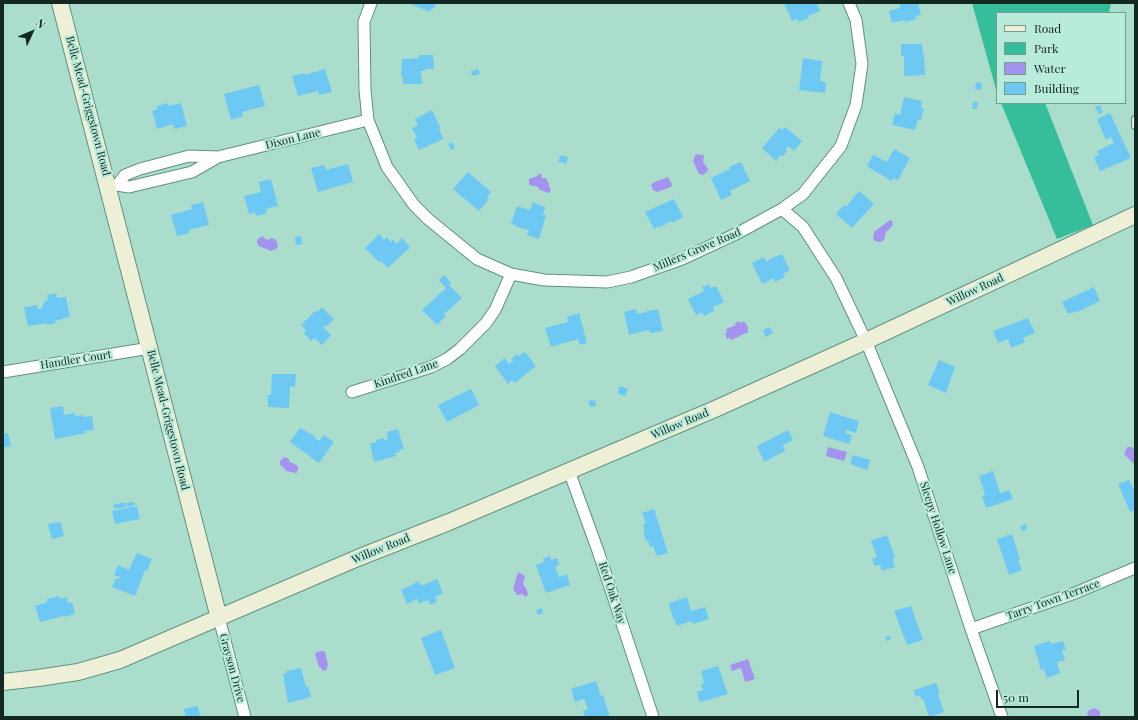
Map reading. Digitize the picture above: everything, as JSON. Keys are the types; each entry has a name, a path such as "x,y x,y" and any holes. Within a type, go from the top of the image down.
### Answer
{"street":[{"name":"Belle Mead-Griggstown Road","path":"60,3 113,186 150,348 219,618"},
{"name":"Millers Grove Road","path":"371,3 364,22 365,90 368,120 388,167 414,205 428,219 477,259 511,274 544,280 607,282 631,277 682,259 738,233 782,209 803,194 841,146 856,106 862,64 856,20 849,3"},
{"name":"Dixon Lane","path":"113,186 128,187 192,172 218,158 368,120"},
{"name":"Dixon Lane","path":"113,186 125,175 147,167 189,156 218,158"},
{"path":"782,209 803,227 836,278 866,341"},
{"name":"Willow Road","path":"219,618 715,409 866,341 1135,215"},
{"name":"Kindred Lane","path":"352,392 432,367 447,359 460,349 486,323 494,310 511,274"},
{"name":"Sleepy Hollow Lane","path":"866,341 918,467 971,629 1002,717"},
{"name":"Handler Court","path":"3,372 150,348"},
{"name":"Red Oak Way","path":"569,471 598,551 653,717"},
{"name":"Tarry Town Terrace","path":"971,629 1075,593 1135,568"},
{"path":"3,682 78,672 120,660 219,618"},
{"name":"Grayson Drive","path":"219,618 245,717"}],"lane":[{"path":"1135,119 1135,126"}],"green space":[{"path":"972,3 1111,3 1109,12 996,12 996,89"},
{"path":"1001,104 1045,104 1093,225 1057,239"}],"water":[{"path":"696,154 704,155 703,162 708,169 703,175 699,174 693,161"},
{"path":"540,173 542,176 541,178 546,178 549,184 551,189 549,193 540,190 537,186 531,186 529,184 529,179"},
{"path":"668,177 672,184 671,187 657,192 653,190 651,185 653,183"},
{"path":"890,220 892,221 893,225 886,232 884,240 881,242 875,241 873,238 874,232"},
{"path":"262,236 267,240 272,238 276,240 278,246 276,249 271,251 259,246 257,240"},
{"path":"739,321 740,323 746,323 748,332 732,340 729,338 727,339 725,334 727,333 726,329 736,325 735,323"},
{"path":"828,447 847,452 844,461 826,456"},
{"path":"1128,447 1132,447 1135,450 1135,465 1124,454"},
{"path":"284,457 288,458 290,462 298,466 296,473 286,471 280,465 280,461"},
{"path":"518,572 525,576 523,584 528,594 526,597 522,594 517,595 513,589"},
{"path":"322,651 325,652 328,665 327,670 322,671 319,667 315,654"},
{"path":"748,659 755,679 745,682 741,668 732,671 730,665"},
{"path":"1094,708 1100,711 1100,717 1087,717 1088,711"}],"building":[{"path":"408,3 436,3 434,9 432,8 430,12"},
{"path":"784,3 817,3 820,11 799,22 797,19 792,21"},
{"path":"899,3 918,3 921,15 916,16 916,19 892,23 889,11 900,8"},
{"path":"901,44 922,44 925,75 904,76 904,56 901,56"},
{"path":"419,55 433,55 434,69 425,69 425,71 421,71 422,84 403,84 403,77 401,77 402,59 419,58"},
{"path":"803,58 822,61 820,81 826,82 825,93 799,90"},
{"path":"325,69 332,92 319,95 318,91 298,96 292,76 305,73 305,75"},
{"path":"478,69 480,74 472,76 471,71"},
{"path":"976,82 982,83 981,90 975,89"},
{"path":"259,85 265,106 242,112 243,116 231,120 224,94"},
{"path":"904,97 922,101 921,108 924,109 921,120 918,119 915,130 892,125 895,113 900,115"},
{"path":"973,102 978,102 977,109 972,109"},
{"path":"168,103 169,106 181,103 187,126 174,129 173,124 157,129 152,111 158,109 157,106"},
{"path":"1100,105 1103,112 1099,114 1095,107"},
{"path":"432,110 441,129 439,129 443,139 419,150 414,139 417,138 412,128 418,125 415,119"},
{"path":"1110,113 1131,158 1100,171 1094,157 1099,155 1097,151 1114,143 1111,137 1106,140 1097,119"},
{"path":"785,127 802,141 794,151 788,146 785,150 787,151 782,157 780,155 776,161 762,148 779,128 782,130"},
{"path":"452,142 455,148 451,150 448,144"},
{"path":"894,149 910,158 898,180 893,178 891,181 867,166 873,155 887,162"},
{"path":"561,155 568,157 566,164 558,161"},
{"path":"741,162 750,181 730,191 732,195 721,200 711,178 730,169 729,167"},
{"path":"348,164 353,182 318,192 311,168 324,165 326,170"},
{"path":"468,172 491,192 487,197 489,199 479,211 453,189"},
{"path":"271,179 278,206 266,209 267,213 256,216 255,212 249,214 244,196 261,192 259,182"},
{"path":"859,191 874,204 852,228 836,214 844,205 846,207"},
{"path":"674,199 683,217 672,223 671,221 654,229 645,212"},
{"path":"203,202 209,225 189,230 189,233 177,236 171,215 192,209 191,205"},
{"path":"533,202 545,207 543,214 546,215 539,239 527,235 529,230 511,224 517,206 530,210"},
{"path":"379,234 384,240 387,237 391,242 393,240 397,244 402,238 410,247 388,268 381,261 379,262 365,248"},
{"path":"301,236 302,244 296,245 295,237"},
{"path":"782,254 790,270 783,274 785,277 775,282 774,278 762,284 752,263 764,257 766,262 775,256"},
{"path":"444,275 451,283 449,285 462,298 444,314 446,316 437,325 422,310 446,288 439,280"},
{"path":"709,284 710,288 716,286 724,302 713,307 714,311 704,316 702,312 696,315 688,299 704,291 702,287"},
{"path":"1094,287 1100,301 1077,312 1068,314 1062,302"},
{"path":"56,293 57,298 66,297 70,317 47,325 47,323 28,326 24,307 37,305 38,309 43,308 42,305 48,300 47,295"},
{"path":"322,307 334,319 326,327 324,325 323,327 331,335 322,345 314,338 311,341 304,333 306,330 301,325 315,311 317,312"},
{"path":"636,309 637,314 658,309 663,331 650,333 649,330 629,335 624,312"},
{"path":"579,313 587,343 580,345 578,339 551,347 545,328 568,322 567,317"},
{"path":"1028,318 1035,333 1023,338 1025,342 1011,348 1008,339 998,343 993,331"},
{"path":"770,327 773,333 766,337 763,330"},
{"path":"525,352 536,366 515,383 512,380 508,384 495,366 505,358 509,364 513,361 511,359 517,354 519,356"},
{"path":"939,360 955,367 946,393 928,385"},
{"path":"272,374 296,374 295,387 290,386 289,408 268,407 268,395 271,395"},
{"path":"620,386 628,389 625,396 617,393"},
{"path":"471,389 479,405 447,422 438,405"},
{"path":"595,400 596,406 590,407 588,401"},
{"path":"63,406 64,415 75,413 75,416 92,416 94,430 55,439 50,408"},
{"path":"830,412 859,421 856,433 846,430 845,433 852,435 849,444 823,436"},
{"path":"300,428 315,436 314,437 319,441 324,435 334,442 319,463 290,442"},
{"path":"398,429 404,449 395,453 396,456 374,462 370,444 376,442 376,440 384,438 384,440 388,439 387,432"},
{"path":"788,430 793,440 783,445 785,451 764,462 757,446"},
{"path":"8,433 11,446 3,448 3,434"},
{"path":"853,455 870,460 867,470 850,464"},
{"path":"993,471 1000,493 1009,490 1013,499 986,508 982,496 985,495 979,476"},
{"path":"1129,480 1133,488 1135,487 1135,510 1130,512 1118,484"},
{"path":"125,502 126,507 114,509 113,505"},
{"path":"135,502 135,505 127,507 126,503"},
{"path":"137,506 140,519 115,524 112,511"},
{"path":"654,509 668,553 657,556 653,546 650,547 648,541 646,541 643,532 645,531 643,524 646,523 642,513"},
{"path":"61,522 64,536 52,539 48,524"},
{"path":"1026,524 1027,529 1022,531 1020,527"},
{"path":"1012,534 1022,570 1009,575 997,539"},
{"path":"887,535 895,558 892,559 895,567 882,571 880,565 875,566 872,559 877,557 871,541"},
{"path":"137,553 152,559 147,571 145,570 135,596 112,587 116,578 119,579 120,577 114,575 118,565 129,570"},
{"path":"550,556 551,560 557,558 559,565 555,567 559,577 567,574 570,585 546,593 536,565 544,562 543,559"},
{"path":"437,579 443,593 435,597 437,602 430,605 428,600 419,604 417,599 407,604 401,590 419,581 421,586"},
{"path":"59,596 60,599 67,597 68,603 72,602 75,614 40,622 35,606 47,602 47,599"},
{"path":"687,597 691,611 705,607 709,619 693,624 692,621 677,626 674,618 673,619 669,603"},
{"path":"911,606 923,640 907,645 894,611"},
{"path":"542,608 543,613 538,615 536,610"},
{"path":"441,630 455,668 435,675 421,638"},
{"path":"890,636 891,639 887,641 885,637"},
{"path":"1050,641 1051,644 1063,641 1066,650 1062,651 1065,660 1057,662 1060,673 1047,678 1044,669 1041,670 1034,646"},
{"path":"718,666 728,694 700,702 697,692 703,690 701,684 704,683 701,671"},
{"path":"301,668 306,687 308,686 311,697 288,703 283,674 287,673 286,671"},
{"path":"596,681 601,696 603,695 610,717 585,717 583,711 588,709 584,699 575,702 571,689"},
{"path":"936,683 944,712 929,717 923,699 921,699 920,695 916,697 914,690"},
{"path":"197,706 201,717 186,717 184,709"}]}
